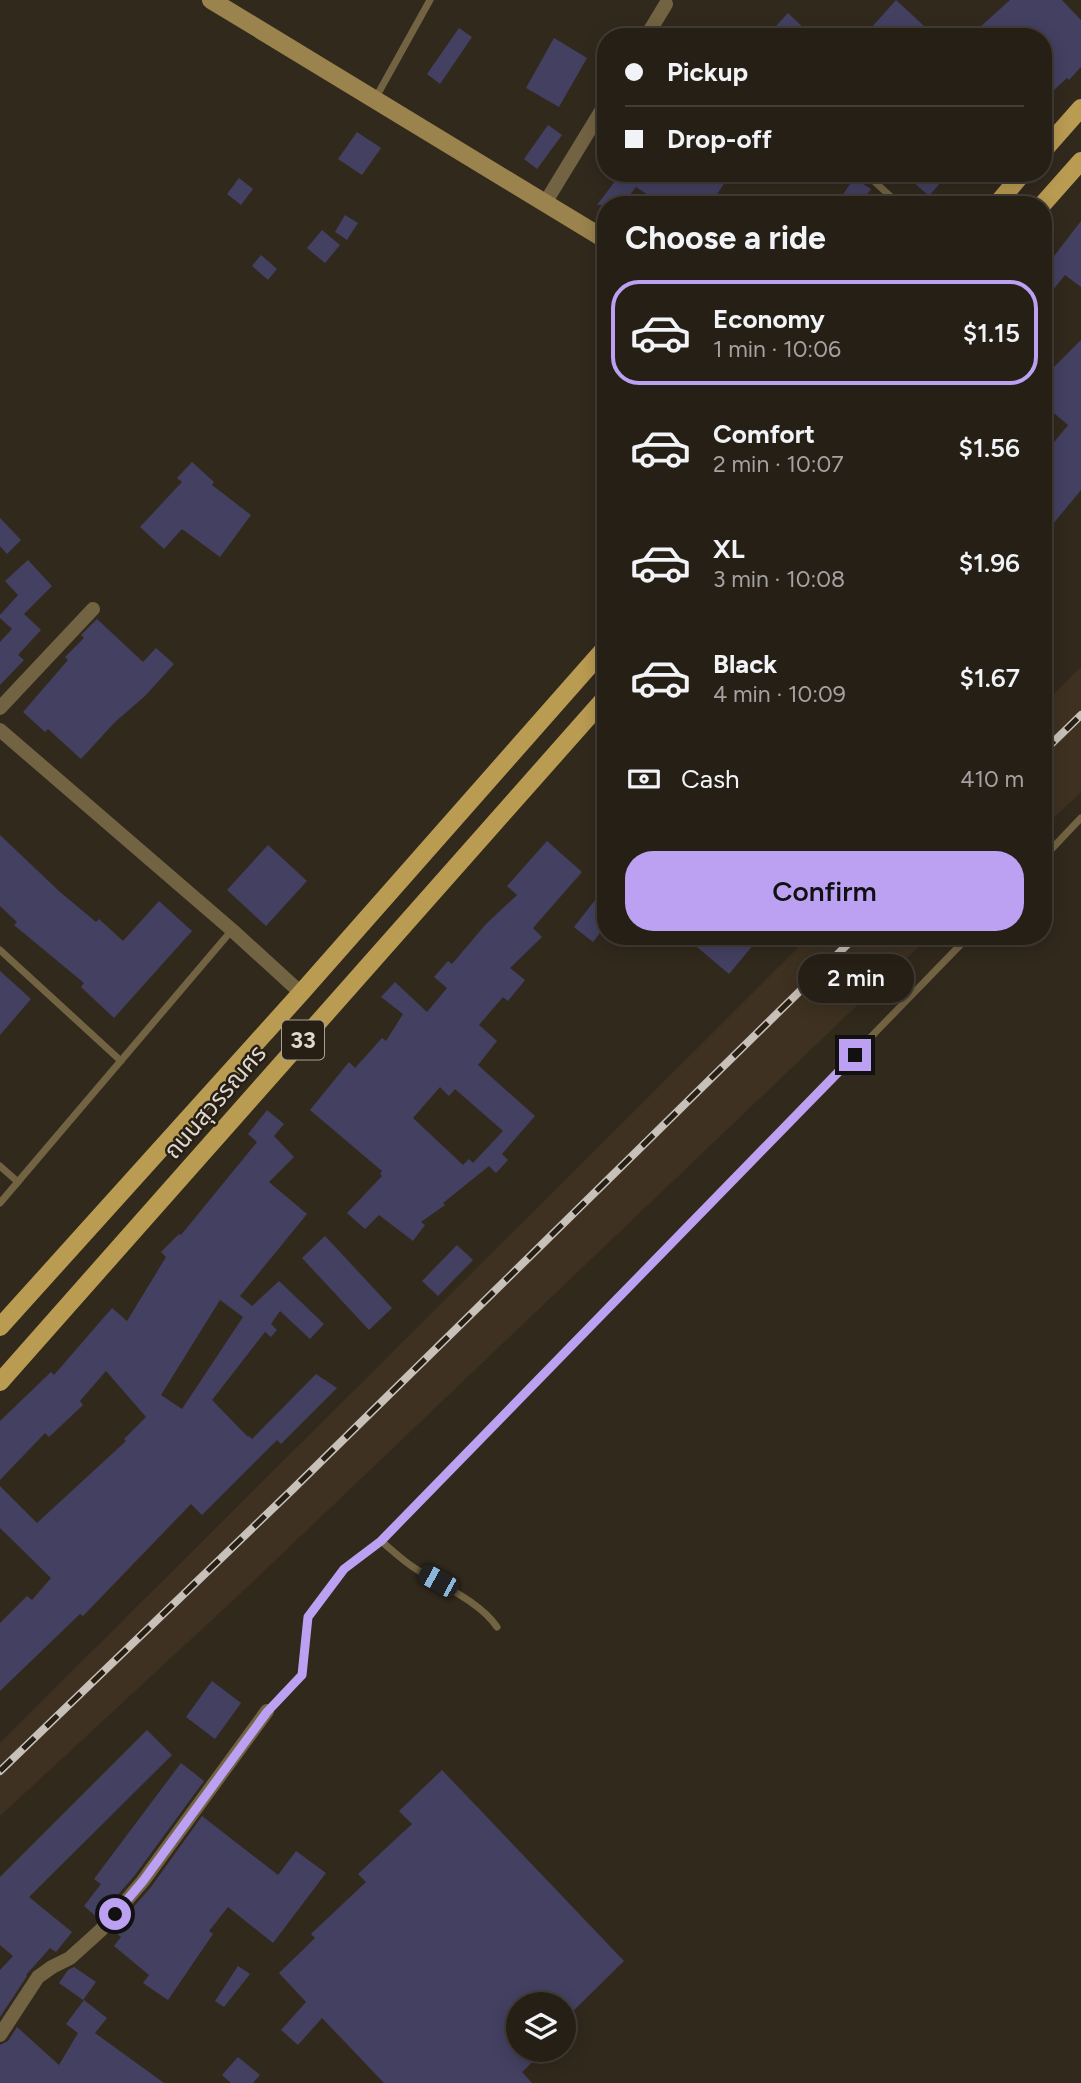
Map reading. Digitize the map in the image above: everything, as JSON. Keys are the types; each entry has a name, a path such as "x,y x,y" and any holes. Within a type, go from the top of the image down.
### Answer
{"main road":[{"path":"211,0 597,235"},
{"path":"1052,141 1081,108"},
{"path":"1050,196 1081,161"},
{"path":"1004,196 1015,182"},
{"name":"ถนนสุวรรณศร","path":"0,1327 301,993 597,657"},
{"name":"ถนนสุวรรณศร","path":"0,1382 597,707"}],"street":[{"path":"651,28 666,4"},
{"path":"545,203 597,118"},
{"path":"0,708 93,609"},
{"path":"0,730 301,993"},
{"path":"0,2035 38,1977 69,1958 101,1930 143,1881 267,1712"}],"lane":[{"path":"375,99 430,0"},
{"path":"875,182 890,196"},
{"path":"1052,849 1081,818"},
{"path":"0,1203 232,930"},
{"path":"267,1712 302,1675 308,1617 344,1569 381,1541 960,945"},
{"path":"0,950 121,1061"},
{"path":"0,1166 18,1182"},
{"path":"381,1541 414,1568 490,1617 497,1627"}],"shaded area":[{"path":"1081,667 1081,792 1052,819 1052,696"},
{"path":"801,945 921,945 241,1593 0,1816 0,1743"}],"building":[{"path":"896,0 926,28 871,28"},
{"path":"1010,0 1062,0 1081,20 1081,67 1069,80 1067,78 1054,90 1052,28 979,28"},
{"path":"788,13 804,28 774,28"},
{"path":"459,28 472,37 440,84 427,74"},
{"path":"554,38 587,58 559,107 526,88"},
{"path":"548,125 562,135 537,169 524,159"},
{"path":"357,132 381,148 362,175 338,159"},
{"path":"239,178 253,189 241,205 227,194"},
{"path":"614,182 725,182 716,196 650,196 636,187 629,196 604,196"},
{"path":"851,182 860,182 871,189 866,196 842,196"},
{"path":"913,182 941,182 929,196"},
{"path":"345,215 358,223 347,240 335,232"},
{"path":"1081,221 1081,287 1065,275 1052,291 1052,259"},
{"path":"322,230 340,245 325,263 307,248"},
{"path":"261,255 277,269 268,280 252,266"},
{"path":"1081,340 1081,490 1052,525 1052,445 1068,425 1052,412 1052,369"},
{"path":"192,462 214,482 212,485 251,515 220,557 182,529 164,549 140,527 182,482 177,478"},
{"path":"0,518 21,540 7,554 0,546"},
{"path":"28,560 52,586 24,614 41,630 18,655 24,660 0,685 0,642 12,629 0,615 18,595 5,581"},
{"path":"97,619 143,662 156,648 174,664 81,759 48,729 45,732 23,712 68,660 65,657 84,638 81,635"},
{"path":"0,835 60,892 96,922 99,919 123,941 159,901 192,931 114,1018 81,987 84,983 14,925 17,922 0,906"},
{"path":"547,841 582,872 533,928 542,937 510,968 525,980 508,1001 503,997 479,1025 497,1041 478,1065 535,1116 502,1154 508,1160 496,1173 489,1166 443,1203 445,1205 421,1222 425,1225 413,1241 379,1215 365,1229 347,1213 382,1176 382,1171 310,1110 349,1062 355,1068 382,1038 386,1041 403,1014 381,997 395,982 427,1012 447,988 434,977 448,961 452,964 486,924 517,895 507,886","holes":["440,1087 449,1096 455,1089 503,1131 473,1163 469,1159 463,1165 413,1118"]},
{"path":"268,845 307,881 266,926 227,890"},
{"path":"597,898 597,937 593,942 574,927"},
{"path":"695,945 753,945 729,974"},
{"path":"0,971 31,999 0,1035"},
{"path":"267,1110 284,1124 274,1136 294,1157 269,1182 307,1214 240,1296 252,1306 279,1281 324,1324 310,1339 280,1311 271,1324 277,1330 271,1337 265,1332 212,1400 252,1439 316,1374 337,1388 281,1444 277,1440 202,1515 191,1504 83,1616 80,1614 0,1691 0,1623 27,1596 32,1600 51,1578 0,1528 0,1486 37,1523 126,1441 124,1439 146,1417 106,1371 80,1401 83,1405 49,1437 45,1433 0,1480 0,1421 51,1372 54,1375 112,1308 127,1321 166,1257 161,1252 181,1235 257,1142 248,1134","holes":["220,1300 243,1317 182,1409 161,1395"]},
{"path":"325,1236 392,1308 369,1330 302,1258"},
{"path":"457,1245 473,1260 438,1296 422,1281"},
{"path":"212,1681 241,1703 215,1739 186,1717"},
{"path":"147,1730 172,1755 29,1897 72,1932 56,1952 50,1948 26,1975 0,2017 0,1970 13,1956 0,1945 0,1877"},
{"path":"181,1763 204,1781 135,1875 98,1918 84,1906 101,1884 94,1879"},
{"path":"442,1770 624,1961 576,2008 576,1992 506,1992 506,2062 532,2062 522,2072 532,2083 384,2083 322,2018 298,2045 281,2030 306,2002 279,1973 315,1938 311,1934 366,1882 358,1874 412,1824 399,1811"},
{"path":"202,1816 278,1875 296,1851 326,1873 273,1943 228,1907 209,1931 213,1934 168,2000 143,1983 149,1975 114,1946 121,1937 113,1930 151,1887"},
{"path":"238,1966 250,1974 224,2007 215,2001"},
{"path":"74,1967 96,1982 83,2000 59,1983 68,1970"},
{"path":"84,2000 107,2018 95,2033 164,2083 0,2083 0,2045 8,2041 17,2027 59,2065 78,2033 66,2024"},
{"path":"238,2057 260,2075 253,2083 231,2083 222,2075"}],"railway":[{"path":"1052,743 1081,715"},
{"path":"0,1771 293,1489 847,945"}],"route":[{"path":"115,1914 143,1881 267,1712 302,1675 308,1617 344,1569 381,1541 855,1055"}]}
